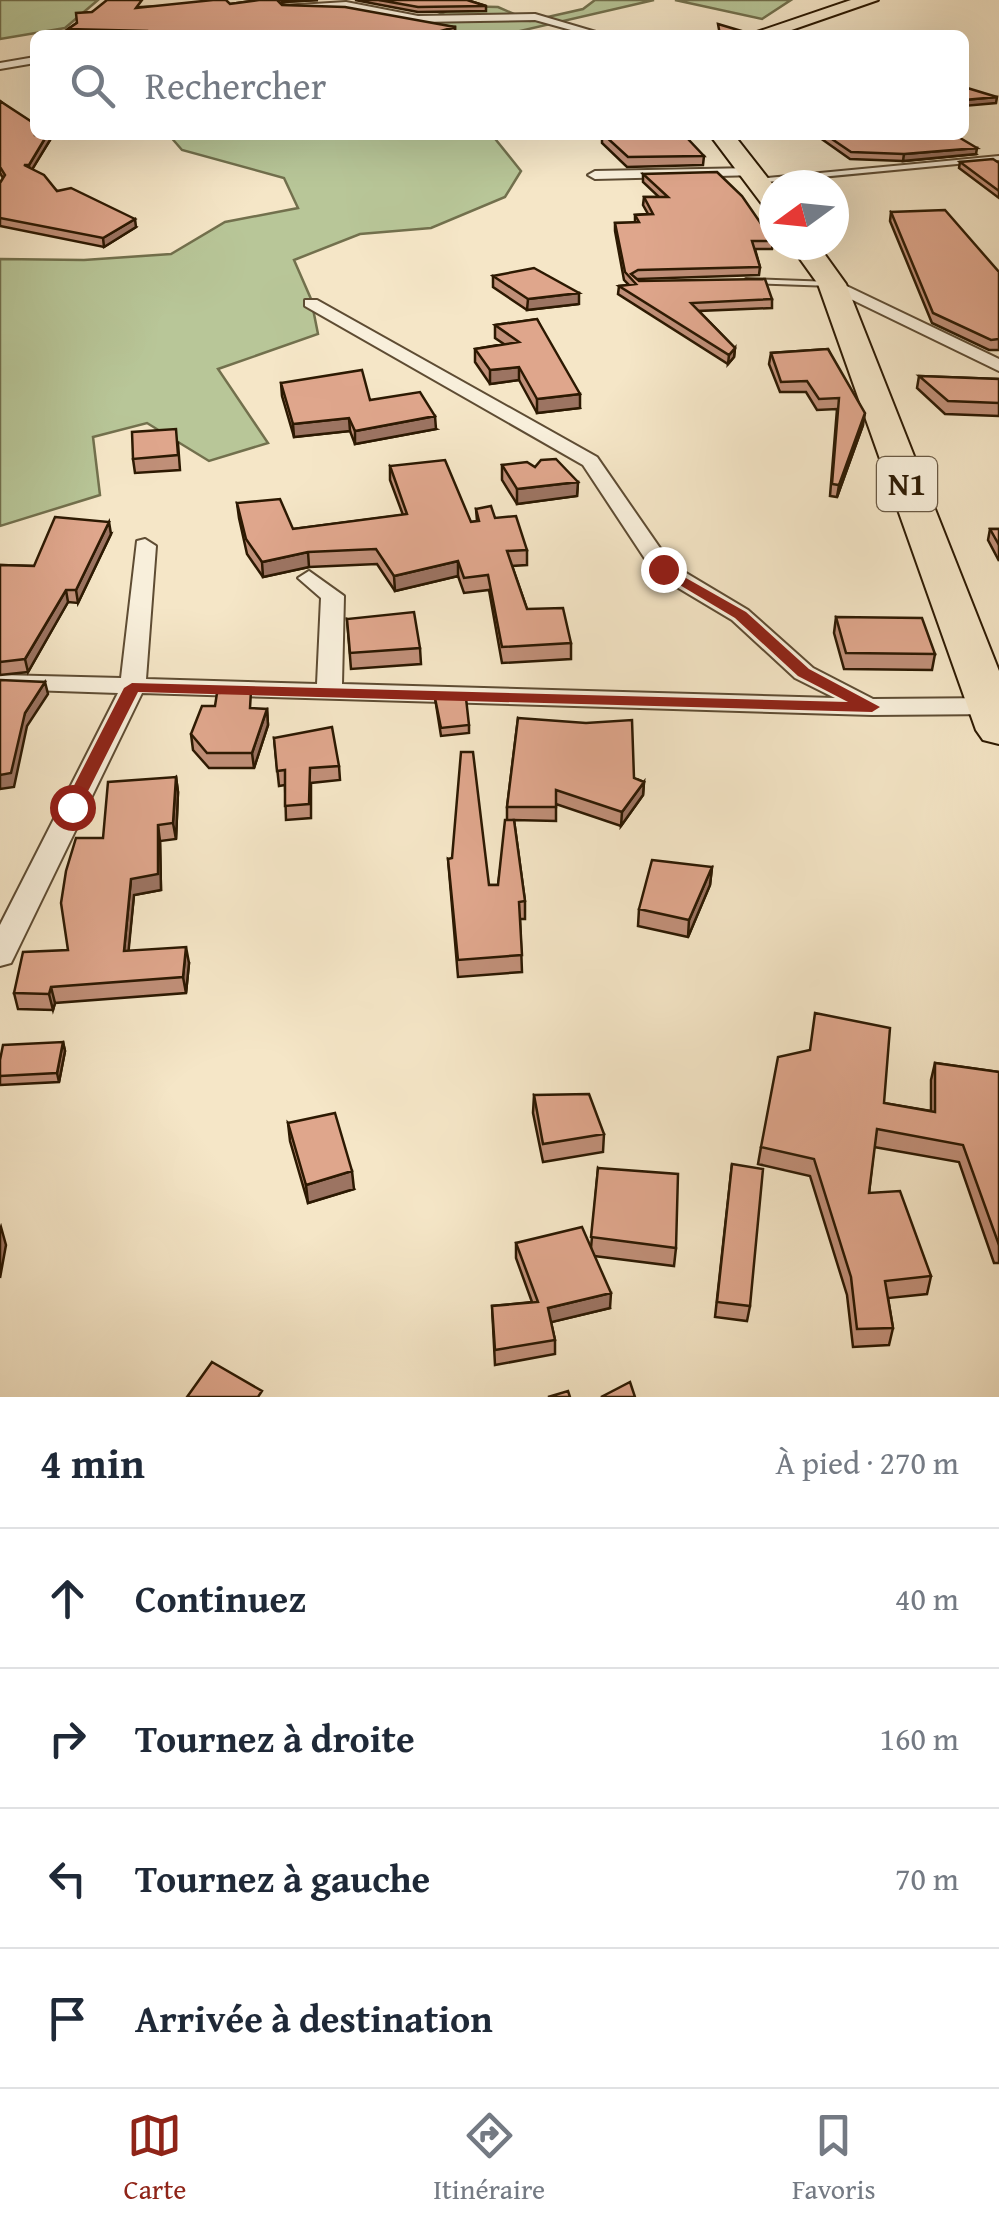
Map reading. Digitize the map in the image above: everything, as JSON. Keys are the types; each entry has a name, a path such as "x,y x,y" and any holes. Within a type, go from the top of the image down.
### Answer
{"highway":[{"path":"774,30 868,0"},
{"path":"726,140 759,181"},
{"name":"N1","path":"815,260 832,284 996,714"}],"street":[{"path":"287,6 342,3 418,20 535,17 583,30"},
{"path":"0,66 30,61"},
{"path":"596,175 756,177"},
{"path":"832,284 999,366"},
{"path":"311,303 590,461 663,569 740,615 804,673 872,707"},
{"path":"0,955 132,688 146,546"},
{"path":"309,578 333,596 329,692"},
{"path":"0,682 872,707 996,714"}],"lane":[{"path":"756,177 999,158"},
{"path":"744,280 832,284"}],"green space":[{"path":"0,0 98,0 65,28 30,30 30,34 0,39"},
{"path":"595,0 654,0 525,30 438,30 436,16 457,6 498,7 530,21 583,9"},
{"path":"675,0 791,0 762,19"},
{"path":"173,140 496,140 521,171 505,197 431,228 360,234 294,260 311,299 318,334 218,369 268,443 209,461 147,423 93,437 100,495 0,526 0,259 84,260 171,254 225,222 298,208 284,178 182,150"}],"building":[{"path":"107,0 142,0 136,8 213,0 230,4 279,0 282,5 345,7 455,27 68,29 77,23 76,13 92,12"},
{"path":"379,0 467,0 486,6 418,7"},
{"path":"969,89 997,97 969,100"},
{"path":"0,101 30,121 30,140 44,140 29,165 24,165 44,175 57,191 71,188 135,219 103,238 0,218 0,183 5,175 0,167"},
{"path":"609,140 689,140 704,156 628,157"},
{"path":"833,140 963,140 977,148 904,154 851,152"},
{"path":"993,159 999,163 999,191 960,162"},
{"path":"717,172 742,196 759,221 759,241 752,241 760,267 638,270 631,274 639,281 765,279 772,299 691,303 735,348 729,355 619,286 636,284 625,272 615,223 639,222 635,215 653,214 644,197 668,197 643,174"},
{"path":"945,210 999,272 999,339 991,340 933,313 891,212"},
{"path":"534,268 579,293 528,299 493,276"},
{"path":"537,319 580,394 537,399 519,367 490,370 475,349 519,342 495,325"},
{"path":"828,349 865,413 839,485 832,484 839,398 819,399 807,381 781,382 771,353"},
{"path":"362,370 370,400 420,392 435,416 355,431 349,418 293,424 281,383"},
{"path":"919,376 999,379 999,403 948,401"},
{"path":"176,429 178,455 133,459 132,432"},
{"path":"556,459 578,482 517,489 502,465 527,462 535,467 541,460"},
{"path":"445,460 471,522 479,521 476,509 491,506 495,518 516,516 527,550 507,551 527,609 563,608 571,643 502,647 488,575 464,578 458,561 394,576 376,549 308,552 262,562 246,539 237,503 280,499 293,529 407,514 390,466"},
{"path":"55,517 109,522 76,590 66,590 25,659 0,662 0,565 34,566"},
{"path":"990,529 999,529 999,545"},
{"path":"414,612 420,648 350,653 347,619"},
{"path":"836,617 922,618 935,654 846,653"},
{"path":"0,680 45,682 25,713 11,773 0,775"},
{"path":"251,691 250,708 267,709 252,753 207,753 191,734 202,706 215,706 217,693"},
{"path":"435,698 466,698 469,725 441,728"},
{"path":"518,718 586,723 632,720 634,778 644,782 622,812 556,790 556,807 507,807"},
{"path":"332,727 339,766 310,768 309,804 285,806 285,770 277,771 274,738"},
{"path":"461,752 473,752 489,885 498,885 505,820 514,820 525,901 519,902 522,955 458,960 448,859 452,858"},
{"path":"176,777 173,823 158,825 158,874 131,879 124,951 186,947 183,977 51,987 49,994 14,993 23,952 68,950 61,903 66,871 76,838 103,838 108,782"},
{"path":"652,860 712,867 689,920 639,909"},
{"path":"815,1013 890,1028 884,1103 935,1112 935,1063 999,1072 999,1245 963,1145 877,1129 869,1193 900,1191 931,1276 885,1281 893,1328 857,1329 851,1277 814,1159 761,1147 778,1057 810,1050"},
{"path":"63,1042 57,1073 0,1076 3,1045"},
{"path":"589,1094 604,1134 543,1144 534,1095"},
{"path":"335,1113 352,1171 306,1185 288,1123"},
{"path":"732,1164 763,1169 750,1306 717,1302"},
{"path":"598,1168 678,1174 676,1248 591,1237"},
{"path":"582,1227 611,1293 548,1308 555,1340 495,1350 492,1306 538,1302 516,1243"},
{"path":"212,1362 262,1391 258,1397 187,1397"},
{"path":"630,1382 635,1397 601,1397"},
{"path":"568,1391 570,1397 548,1397"}],"route":[{"path":"72,807 132,688 872,707 804,673 740,615 663,569"}]}
